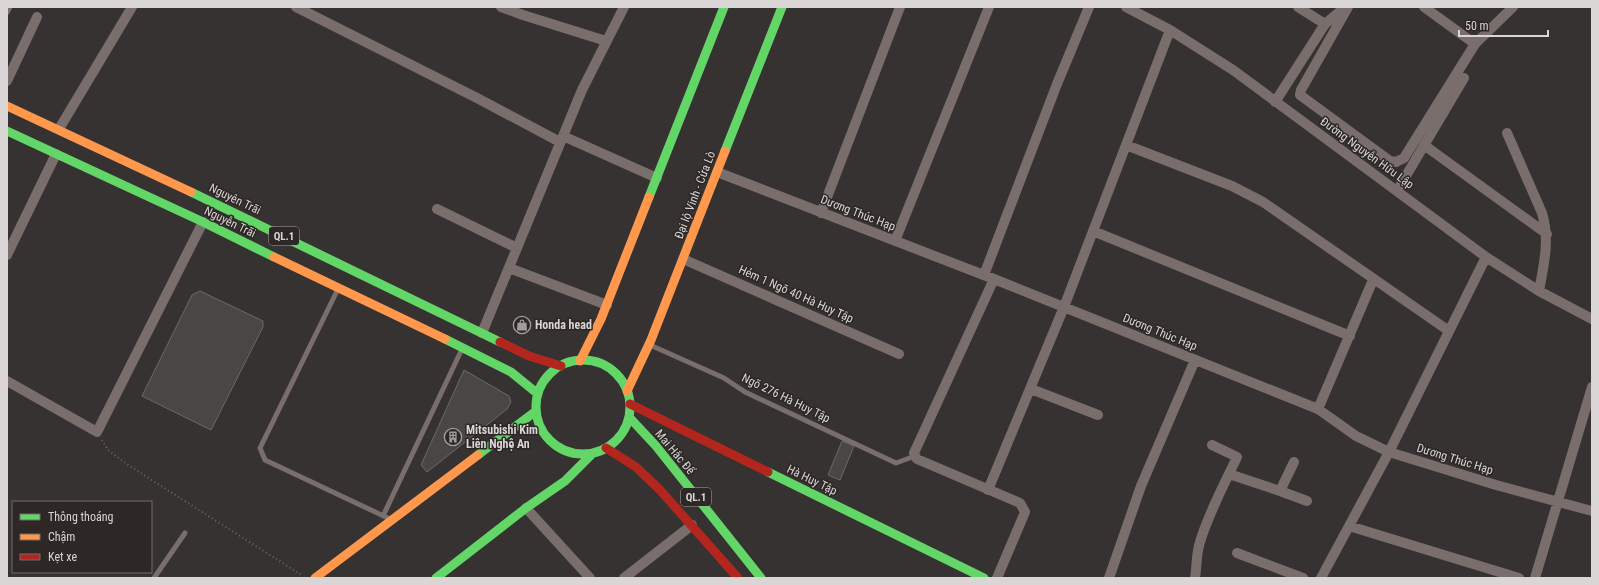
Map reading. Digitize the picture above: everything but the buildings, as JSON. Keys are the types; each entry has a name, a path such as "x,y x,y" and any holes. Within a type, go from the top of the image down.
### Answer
{"main road":[{"path":"580,361 607,305 724,7"},
{"name":"Đại lộ Vinh - Cửa Lò","path":"628,391 649,344 782,7"},
{"name":"Nguyên Trãi","path":"7,106 59,129 207,212 482,333 529,356 561,366"},
{"name":"Nguyễn Trãi","path":"7,131 56,154 207,212 338,288 463,348"},
{"name":"QL.1","path":"463,348 511,372 538,394"},
{"path":"587,360 600,363 612,369 621,379 628,391 630,404 629,417 624,430 616,440 606,448 593,453 580,454 567,451 555,445 539,424 536,411 538,394 542,385 550,374 561,366 574,361 580,361 587,360"},
{"name":"Hà Huy Tập","path":"630,404 984,578"},
{"path":"315,578 536,411"},
{"name":"Mai Hắc Đế","path":"629,417 656,446 761,578"},
{"name":"QL.1","path":"606,448 636,467 660,490 738,578"},
{"path":"436,578 526,508 565,481 593,453"}],"street":[{"path":"59,129 132,7"},
{"path":"296,7 561,139 656,178"},
{"path":"501,7 606,41"},
{"path":"482,333 584,84 624,7"},
{"path":"821,213 900,7"},
{"path":"895,241 989,7"},
{"path":"984,276 1057,84 1089,7"},
{"name":"Đường Nguyễn Hữu Lập","path":"1126,7 1170,30 1233,70 1486,257 1538,291 1592,319"},
{"path":"1298,7 1325,24"},
{"path":"1275,102 1325,24 1346,7"},
{"path":"1346,7 1301,90 1300,95 1393,162 1398,162 1404,158 1475,44 1513,7"},
{"path":"1424,7 1475,44"},
{"path":"7,81 37,17"},
{"path":"988,490 1064,307 1170,30"},
{"path":"1397,191 1464,78"},
{"path":"1507,133 1542,213 1547,234 1547,251 1538,291"},
{"path":"1126,145 1220,181 1251,195 1278,211 1373,280 1449,331"},
{"path":"1424,145 1547,234"},
{"path":"7,255 56,154"},
{"name":"Dương Thúc Hạp","path":"717,172 994,279 1318,409 1356,436 1389,452 1496,485 1592,511"},
{"path":"437,209 517,248"},
{"path":"7,381 97,432 207,212"},
{"path":"1093,231 1350,336"},
{"path":"1321,578 1389,452 1486,257"},
{"name":"Hẻm 1 Ngõ 40 Hà Huy Tập","path":"683,259 899,354"},
{"path":"509,268 607,305"},
{"path":"994,279 914,452 917,459 1020,503 1025,512 997,578"},
{"path":"1318,409 1373,280"},
{"path":"1109,578 1141,486 1195,360"},
{"path":"1535,578 1592,387"},
{"path":"1030,389 1098,415"},
{"path":"1195,578 1196,555 1200,542 1211,511 1237,457 1212,445"},
{"path":"1280,491 1294,462"},
{"path":"1229,474 1307,501"},
{"path":"526,508 590,578"},
{"path":"624,578 692,525"},
{"path":"1349,526 1519,578"},
{"path":"1237,553 1303,578"}],"lane":[{"path":"7,13 10,7"},
{"path":"338,288 260,448 265,460 392,521"},
{"name":"Ngõ 276 Hà Huy Tập","path":"649,344 724,378 745,392 896,462 915,456"},
{"path":"383,516 463,348"},
{"path":"154,578 185,533"}],"path":[{"path":"97,432 108,450 128,465 306,578"}],"traffic: fast":[{"path":"649,197 724,7"},
{"path":"725,151 782,7"},
{"path":"7,131 203,222 274,257"},
{"path":"191,192 500,342"},
{"path":"445,339 511,372 538,394"},
{"path":"583,360 601,364 616,374 626,389 630,407 626,425 616,440 601,450 583,454 565,450 550,440 540,425 536,407 540,389 550,374 565,364 583,360"},
{"path":"478,455 536,411"},
{"path":"629,417 656,446 761,578"},
{"path":"436,578 526,508 565,481 593,453"},
{"path":"768,472 984,578"}],"traffic: slow":[{"path":"7,106 191,192"},
{"path":"627,391 651,340 725,151"},
{"path":"580,361 601,319 649,197"},
{"path":"274,257 445,339"},
{"path":"315,578 478,455"}],"traffic: jam":[{"path":"500,342 529,356 561,366"},
{"path":"630,404 768,472"},
{"path":"606,448 636,467 660,490 738,578"}],"place":[{"name":"Honda head","path":"522,325"},
{"name":"Mitsubishi Kim Liên Nghệ An","path":"453,437"}]}
